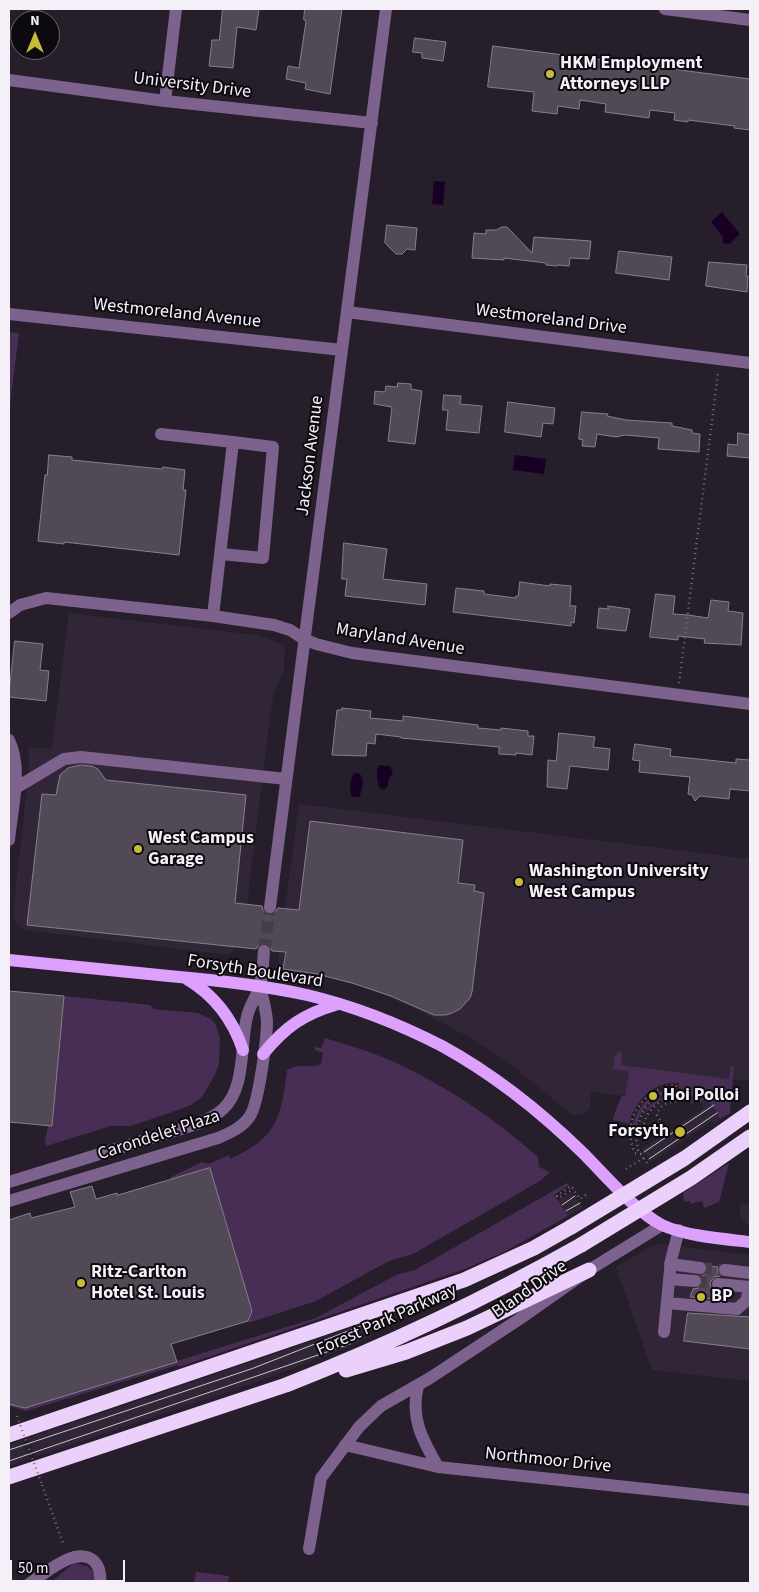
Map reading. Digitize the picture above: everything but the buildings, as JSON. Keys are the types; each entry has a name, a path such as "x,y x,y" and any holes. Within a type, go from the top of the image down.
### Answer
{"highway":[{"name":"Forest Park Parkway","path":"9,1435 464,1280 500,1265 571,1227 685,1158 750,1112"},
{"name":"Forest Park Parkway","path":"9,1477 286,1385 369,1352 435,1322 532,1273 581,1245 691,1178 750,1137"},
{"path":"286,1385 367,1364 424,1345 467,1328 589,1270"}],"main road":[{"name":"Forsyth Boulevard","path":"9,960 260,987 309,996 369,1013 443,1047 475,1066 534,1108 574,1144 633,1203 662,1225 679,1230 750,1242"},
{"path":"185,978 196,984 226,1014 242,1050"},
{"path":"263,1054 278,1036 296,1021 310,1013 338,1004"}],"street":[{"path":"165,101 176,9"},
{"name":"Jackson Avenue","path":"270,907 386,9"},
{"path":"665,9 750,20"},
{"name":"University Drive","path":"9,80 165,101 372,123"},
{"name":"Westmoreland Drive","path":"347,312 750,363"},
{"name":"Westmoreland Avenue","path":"9,314 342,350"},
{"path":"161,434 273,447 263,558 221,554"},
{"path":"213,616 233,442"},
{"name":"Maryland Avenue","path":"9,613 20,605 46,598 213,616 274,624 290,630 304,639 352,653 750,704"},
{"path":"9,840 16,763 10,746"},
{"path":"14,789 64,759 80,757 286,779"},
{"path":"260,987 264,951"},
{"name":"Carondelet Plaza","path":"9,1182 197,1124 212,1117 224,1108 232,1098 237,1085 246,1018 260,987"},
{"name":"Carondelet Plaza","path":"9,1200 218,1138 241,1125 250,1116 254,1105 263,1054 267,1022 260,987"},
{"path":"144,1141 150,1159"},
{"name":"Bland Drive","path":"309,1549 321,1478 359,1427 381,1406 418,1385 521,1318 589,1270 662,1225"},
{"path":"664,1332 670,1264 679,1230"},
{"path":"670,1264 700,1268"},
{"path":"724,1270 750,1273"},
{"path":"669,1278 695,1281"},
{"path":"666,1303 736,1309 746,1301 750,1287 718,1284"},
{"path":"418,1385 415,1399 416,1417 424,1441 438,1467"},
{"name":"Northmoor Drive","path":"345,1445 438,1467 750,1500"},
{"path":"30,1583 68,1558 77,1556 84,1556 96,1563 100,1570 100,1583"}],"path":[{"path":"677,695 719,359"},
{"path":"641,1154 635,1154 630,1139 630,1127 636,1110 644,1099 654,1091 665,1086 676,1085 677,1089 660,1095 650,1102 638,1127 643,1127 646,1131"},
{"path":"643,1127 648,1112 662,1100 676,1096 690,1098 689,1101 675,1101 662,1107 657,1113 661,1122 646,1131 635,1132 638,1150 650,1167"},
{"path":"626,1169 644,1158"},
{"path":"570,1191 560,1198 558,1196 571,1186 580,1199 586,1194"},
{"path":"17,1416 64,1547"}],"shaded area":[{"path":"434,181 445,182 443,205 432,204"},
{"path":"722,212 740,234 731,244 723,243 723,237 711,222"},
{"path":"9,332 19,333 9,413"},
{"path":"515,455 546,459 544,474 513,470"},
{"name":"Washington University West Campus","path":"69,613 256,635 285,645 284,671 272,702 247,905 285,909 299,804 750,859 750,1081 629,1070 625,1096 591,1092 590,1108 583,1114 572,1115 509,1063 467,1036 408,1005 361,986 323,976 315,977 285,971 279,964 279,951 237,947 229,954 221,954 24,930 15,922 13,914 29,769 28,747 52,749"},
{"path":"379,765 390,766 393,774 389,778 388,786 385,789 381,789 377,781"},
{"path":"354,773 360,774 363,782 359,797 352,797 351,794 350,785"},
{"path":"64,996 150,1005 154,1009 198,1013 211,1019 216,1025 220,1039 219,1064 202,1097 191,1105 131,1126 111,1126 46,1146 48,1126 52,1126"},
{"path":"325,1038 386,1058 414,1071 452,1093 470,1104 522,1143 538,1157 539,1167 550,1172 540,1181 413,1254 389,1261 316,1301 248,1323 252,1311 210,1168 170,1180 171,1177 202,1162 209,1164 229,1155 230,1159 258,1143 274,1125 279,1114 287,1070 297,1066 316,1066 321,1064 323,1053 315,1050 315,1047 322,1047"},
{"path":"620,1051 622,1056 621,1065 729,1079 731,1066 734,1065 730,1113 720,1119 716,1110 705,1099 700,1102 698,1099 691,1104 692,1096 677,1094 670,1095 660,1101 644,1114 659,1098 668,1093 679,1091 679,1083 670,1083 661,1085 640,1100 629,1124 613,1120 622,1096 625,1096 629,1071 613,1069 615,1055"},
{"path":"674,1087 651,1099 640,1115 636,1128 644,1130 632,1130 637,1114 646,1101 659,1092"},
{"path":"705,1099 716,1110 720,1119 714,1124 712,1121 651,1162 642,1149 704,1108 700,1102"},
{"path":"729,1163 719,1202 704,1208 702,1201 690,1204 690,1201 684,1202 683,1193"},
{"path":"567,1183 569,1185 554,1195 568,1216 506,1251 465,1269 179,1367 178,1365 26,1411 9,1406 9,1404 25,1408 316,1318 396,1275 415,1270"},
{"path":"572,1192 583,1208 568,1216 558,1201"},
{"path":"742,1203 750,1204 750,1226 740,1216 740,1206"},
{"path":"661,1244 750,1255 750,1381 652,1370 616,1267 651,1246"},
{"path":"366,1323 372,1336 340,1350 268,1378 35,1457 28,1438"},
{"path":"22,1440 29,1459 9,1466 9,1445"},
{"path":"74,1563 87,1566 96,1574 95,1583 50,1583"},
{"path":"196,1572 229,1576 228,1583 194,1583"}],"tunnel":[{"path":"264,951 270,907"},
{"path":"700,1268 725,1270"},
{"path":"695,1281 718,1284"}],"tram line":[{"path":"644,1152 714,1105"},
{"path":"649,1159 717,1113"},
{"path":"562,1205 575,1196"},
{"path":"566,1211 580,1203"},
{"path":"9,1450 251,1369 366,1324"},
{"path":"9,1461 350,1344"}],"place":[{"name":"HKM Employment Attorneys LLP","path":"550,74"},
{"name":"West Campus Garage","path":"138,849"},
{"name":"Washington University West Campus","path":"519,882"},
{"name":"Hoi Polloi","path":"653,1096"},
{"name":"Forsyth","path":"680,1132"},
{"name":"Ritz-Carlton Hotel St. Louis","path":"81,1283"},
{"name":"BP","path":"701,1297"}]}
